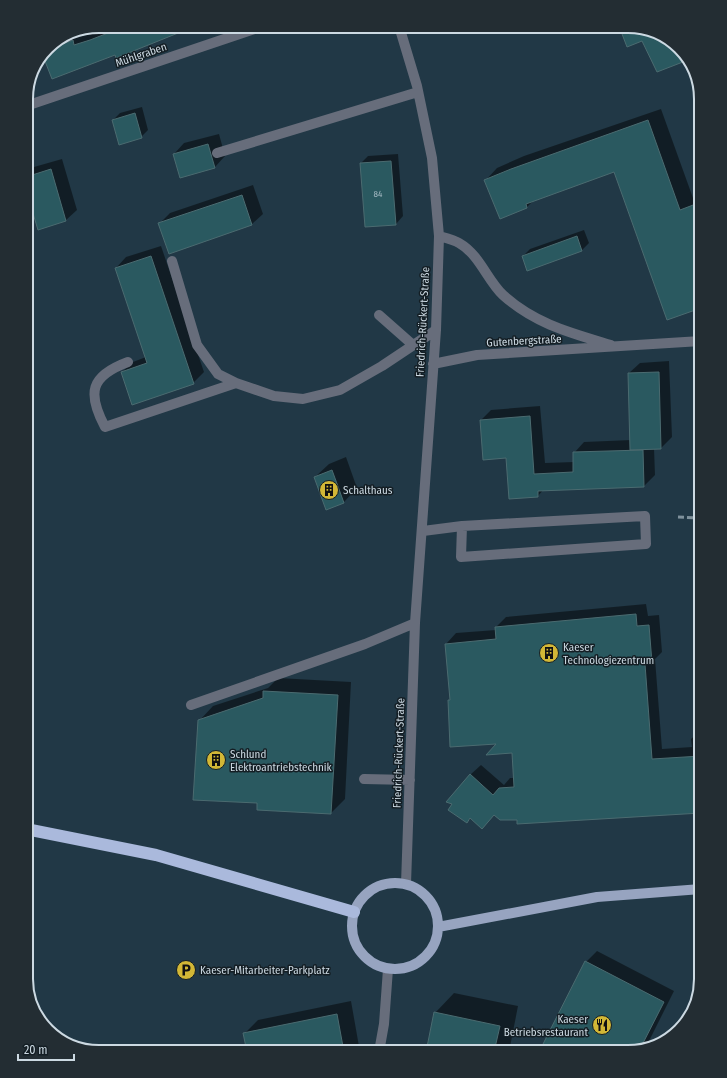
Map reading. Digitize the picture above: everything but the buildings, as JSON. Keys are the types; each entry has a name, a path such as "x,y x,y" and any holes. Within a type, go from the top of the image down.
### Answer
{"highway":[{"path":"33,830 156,855 354,912"}],"main road":[{"path":"393,883 406,884 418,889 432,903 438,919 436,939 431,950 423,959 414,965 403,969 388,969 377,966 367,959 359,950 352,933 352,918 354,912 359,901 372,889 393,883"},
{"path":"438,927 597,897 694,890"}],"street":[{"name":"Mühlgraben","path":"33,104 242,33"},
{"name":"Friedrich-Rückert-Straße","path":"401,33 418,92 432,158 439,236 436,330 423,531 415,623 406,884"},
{"path":"218,153 418,92"},
{"name":"Gutenbergstraße","path":"439,236 459,243 473,255 502,294 532,318 550,326 616,347"},
{"path":"172,261 197,345 218,374 236,383 274,396 303,399 340,390 436,330"},
{"path":"379,315 413,345"},
{"name":"Gutenbergstraße","path":"433,364 477,356 694,341"},
{"path":"128,362 112,368 104,374 94,393 95,408 105,427 236,383"},
{"path":"423,531 462,526 645,516 646,544 461,557 462,526"},
{"path":"191,705 365,644 415,623"},
{"path":"364,780 410,780"},
{"path":"380,1045 384,1024 388,969"}],"railway":[{"path":"678,517 694,518"}],"place":[{"name":"Schalthaus","path":"329,490"},
{"name":"Kaeser Technologiezentrum","path":"549,653"},
{"name":"Schlund Elektroantriebstechnik","path":"216,760"},
{"name":"Kaeser-Mitarbeiter-Parkplatz","path":"186,970"},
{"name":"Kaeser Betriebsrestaurant","path":"602,1025"}]}
